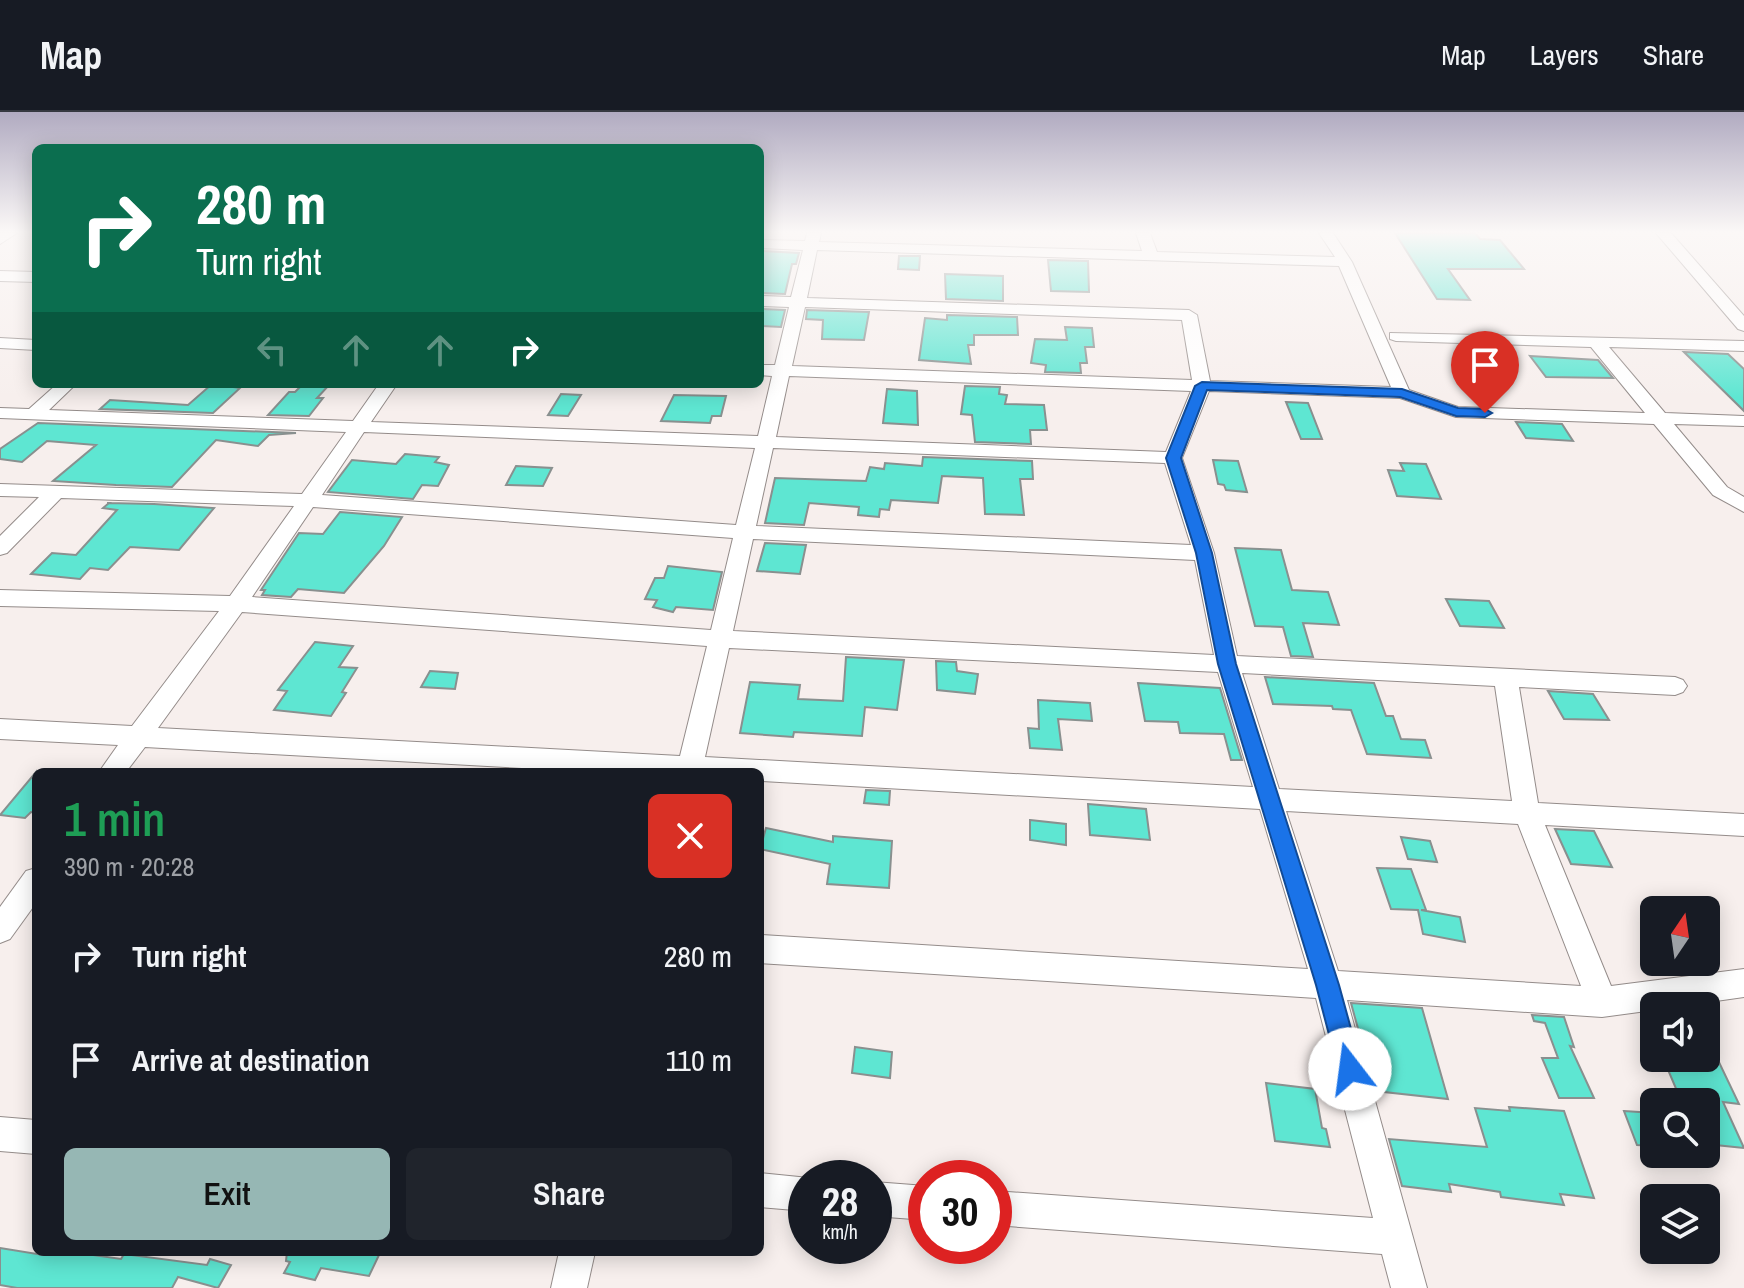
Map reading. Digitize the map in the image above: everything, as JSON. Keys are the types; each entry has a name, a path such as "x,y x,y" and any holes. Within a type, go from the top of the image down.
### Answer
{"street":[{"path":"689,768 801,288"},
{"path":"1356,288 1402,393"},
{"path":"1711,288 1744,326"},
{"path":"764,301 1189,315 1202,386 1173,458 1204,553 1227,664 1328,985 1409,1288"},
{"path":"1396,336 1744,346"},
{"path":"1596,342 1720,491 1744,506"},
{"path":"0,343 32,345"},
{"path":"764,370 1402,393 1456,412 1744,421"},
{"path":"34,414 63,388"},
{"path":"115,768 236,604 385,388"},
{"path":"0,413 1173,458"},
{"path":"0,490 308,500 745,532 1204,553"},
{"path":"0,548 57,491"},
{"path":"0,598 236,604 720,639 1675,686"},
{"path":"1506,678 1527,813 1602,1002"},
{"path":"0,729 656,768"},
{"path":"764,774 1744,825"},
{"path":"0,930 23,897"},
{"path":"764,949 1602,1002 1744,983"},
{"path":"0,1134 32,1137"},
{"path":"764,1190 788,1192"},
{"path":"1012,1209 1394,1237"},
{"path":"569,1288 576,1256"}],"building":[{"path":"764,288 786,288 785,294 764,293"},
{"path":"946,288 1003,288 1003,301 946,299"},
{"path":"1051,288 1089,288 1089,292 1051,291"},
{"path":"1430,288 1461,288 1470,300 1437,299"},
{"path":"764,309 785,310 781,327 764,326"},
{"path":"807,310 869,312 864,340 822,339 823,320 806,319"},
{"path":"947,315 1017,317 1018,335 974,335 974,345 968,345 971,364 919,360 925,318 947,320"},
{"path":"1065,327 1092,328 1094,347 1085,347 1087,363 1080,363 1081,373 1045,372 1046,365 1031,363 1035,339 1067,340"},
{"path":"1684,352 1728,354 1744,369 1744,411"},
{"path":"1530,356 1598,360 1613,378 1546,377"},
{"path":"965,386 1000,387 999,394 1007,395 1005,404 1044,405 1047,430 1030,430 1031,444 975,442 972,415 961,414"},
{"path":"207,388 240,388 213,413 100,409 110,400 188,405"},
{"path":"299,388 326,388 317,398 323,398 309,416 268,415 289,392"},
{"path":"887,389 917,391 918,425 883,423"},
{"path":"561,394 581,395 568,416 548,415"},
{"path":"674,395 726,396 721,416 712,416 710,423 661,421"},
{"path":"1286,402 1308,403 1322,439 1301,439"},
{"path":"1516,422 1562,424 1573,441 1526,438"},
{"path":"38,423 296,433 269,435 258,446 216,440 172,487 116,485 53,481 96,445 47,441 22,462 0,459 0,449"},
{"path":"405,454 439,457 435,462 449,465 438,486 422,485 413,499 328,492 352,460 396,464"},
{"path":"923,457 1032,461 1033,479 1020,479 1024,515 985,514 983,478 942,476 938,503 891,500 889,510 880,509 879,517 858,515 859,507 809,503 804,525 765,523 775,478 866,481 870,467 884,469 885,463 922,466"},
{"path":"1213,460 1238,461 1247,492 1226,490 1224,485 1218,484"},
{"path":"1400,463 1426,464 1441,499 1397,496 1388,470 1404,471"},
{"path":"516,466 552,468 543,486 506,485"},
{"path":"109,503 214,508 179,550 130,547 108,570 90,568 80,579 31,574 52,553 76,555 117,510 103,508"},
{"path":"340,512 402,517 384,546 344,593 298,589 291,597 262,595 265,590 261,590 299,533 323,534"},
{"path":"765,543 806,545 800,574 757,571"},
{"path":"1235,548 1281,550 1292,590 1328,592 1339,625 1303,623 1313,657 1291,656 1283,627 1255,626"},
{"path":"668,566 722,572 713,610 676,607 673,612 653,607 657,600 645,599 655,578 664,578"},
{"path":"1446,599 1489,601 1504,628 1460,626"},
{"path":"315,642 353,646 339,667 357,668 342,692 346,693 331,716 274,710 287,691 278,690"},
{"path":"846,657 904,660 897,710 865,707 862,736 794,732 793,737 740,733 750,682 800,685 798,699 843,701"},
{"path":"936,661 956,662 957,671 978,674 975,694 937,690"},
{"path":"430,671 458,673 455,689 421,687"},
{"path":"1265,677 1374,683 1386,716 1393,716 1401,739 1425,740 1431,758 1367,754 1351,710 1333,709 1332,706 1273,704"},
{"path":"1138,683 1220,688 1242,760 1231,760 1224,734 1180,733 1178,722 1145,721"},
{"path":"1548,691 1593,694 1609,720 1564,719"},
{"path":"1038,700 1090,703 1092,721 1058,719 1062,750 1030,748 1028,728 1039,729"},
{"path":"32,777 32,812 25,818 0,815"},
{"path":"866,790 890,791 889,805 864,803"},
{"path":"1088,804 1146,809 1150,840 1090,835"},
{"path":"1030,820 1066,824 1066,845 1030,840"},
{"path":"766,828 833,842 833,836 892,841 889,888 827,884 830,864 764,850"},
{"path":"1555,829 1594,831 1612,867 1571,864"},
{"path":"1401,837 1430,841 1437,862 1408,859"},
{"path":"1377,868 1411,869 1426,910 1421,910 1460,917 1465,942 1423,934 1418,910 1391,909"},
{"path":"1351,1003 1422,1008 1448,1099 1375,1091"},
{"path":"1532,1015 1564,1017 1574,1047 1570,1046 1594,1098 1559,1098 1542,1058 1558,1058 1545,1023 1534,1021"},
{"path":"855,1047 892,1052 890,1078 852,1073"},
{"path":"1720,1064 1739,1104 1723,1102 1744,1148 1720,1145 1720,1088 1676,1088 1669,1072 1720,1072"},
{"path":"1266,1083 1315,1089 1322,1128 1326,1129 1330,1147 1275,1141"},
{"path":"1509,1107 1564,1111 1594,1198 1560,1194 1564,1205 1501,1197 1500,1192 1449,1184 1451,1192 1402,1186 1389,1139 1487,1147 1475,1108 1510,1111"},
{"path":"1624,1111 1640,1112 1640,1145 1637,1145"},
{"path":"0,1248 32,1253 32,1256 121,1259 123,1256 139,1256 207,1265 210,1259 231,1265 218,1288 178,1277 172,1288 17,1288 0,1285"},
{"path":"287,1256 379,1256 369,1276 321,1268 315,1280 284,1273 290,1262 286,1261"}],"route":[{"path":"1350,1069 1328,985 1227,664 1204,553 1173,458 1202,386 1402,393 1456,412 1485,413"}]}
